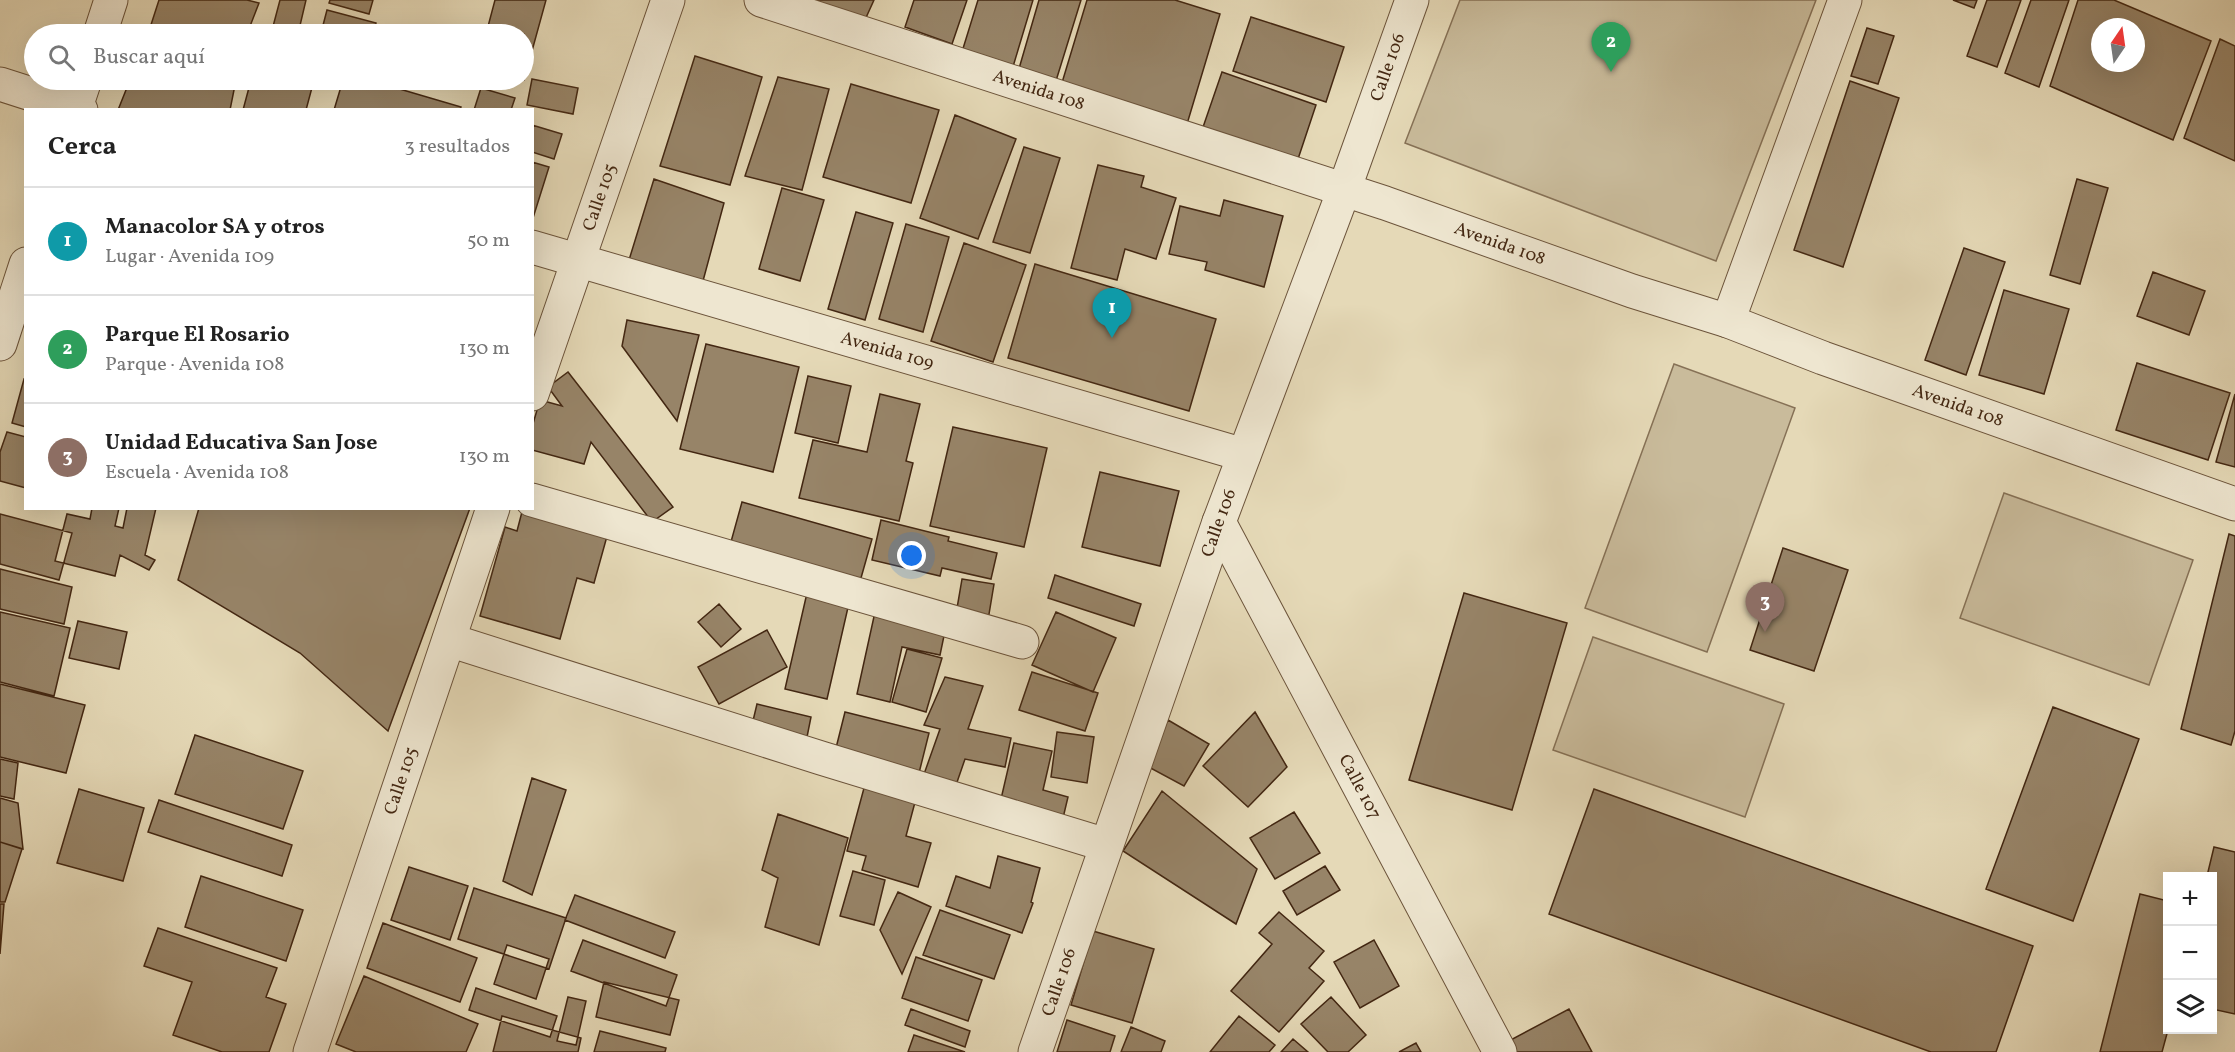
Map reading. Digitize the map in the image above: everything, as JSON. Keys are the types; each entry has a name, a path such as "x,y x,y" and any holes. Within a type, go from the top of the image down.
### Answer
{"street":[{"path":"103,24 111,0"},
{"name":"Calle 105","path":"534,388 668,0"},
{"name":"Avenida 108","path":"761,0 1344,190 1632,291 1728,321 1823,358 2235,504"},
{"name":"Calle 106","path":"1035,1052 1219,522 1344,190 1412,0"},
{"path":"1728,321 1845,0"},
{"path":"0,84 24,89"},
{"path":"26,90 79,102"},
{"name":"Avenida 109","path":"534,248 1244,455"},
{"path":"0,344 24,270"},
{"path":"534,501 1022,642"},
{"name":"Calle 105","path":"310,1052 492,510"},
{"name":"Calle 107","path":"1219,522 1500,1052"},
{"path":"449,640 821,758 1106,845"}],"shaded area":[{"path":"1460,0 1816,0 1716,261 1405,143"},
{"path":"1674,364 1795,408 1707,652 1585,608"},
{"path":"2004,493 2193,560 2149,685 1960,618"},
{"path":"1593,637 1784,704 1745,817 1553,750"}],"building":[{"path":"159,0 247,0 259,3 251,24 151,24"},
{"path":"280,0 306,0 300,24 274,24"},
{"path":"330,0 373,0 369,14 329,3"},
{"path":"495,0 546,0 534,44 534,24 489,24"},
{"path":"815,0 874,0 864,22"},
{"path":"914,0 967,0 952,44 905,27"},
{"path":"978,0 1033,0 1012,70 961,55"},
{"path":"1039,0 1081,0 1055,84 1018,72"},
{"path":"1087,0 1175,0 1220,14 1187,124 1061,86"},
{"path":"1953,0 1977,0 1974,8"},
{"path":"1987,0 2021,0 1997,67 1967,56"},
{"path":"2031,0 2069,0 2039,87 2005,73"},
{"path":"2078,0 2114,0 2211,41 2173,140 2050,86"},
{"path":"327,10 376,23 376,24 323,24"},
{"path":"1251,17 1344,47 1326,102 1233,71"},
{"path":"1867,28 1894,36 1878,84 1851,76"},
{"path":"2220,39 2235,46 2235,161 2184,138"},
{"path":"695,56 762,77 730,185 660,166"},
{"path":"1222,72 1316,105 1296,165 1201,133"},
{"path":"778,77 829,89 802,190 745,176"},
{"path":"534,79 578,88 573,114 527,105 530,90 534,90"},
{"path":"1850,81 1899,98 1843,267 1794,250"},
{"path":"851,84 939,110 911,203 823,177"},
{"path":"126,90 234,90 230,108 119,108"},
{"path":"248,90 311,90 307,108 244,108"},
{"path":"340,90 403,90 461,107 461,108 335,108"},
{"path":"480,90 515,98 512,108 475,108"},
{"path":"955,115 1016,139 978,239 920,218"},
{"path":"534,126 562,134 554,159 534,153"},
{"path":"1024,147 1060,158 1030,253 993,242"},
{"path":"534,163 549,167 534,215"},
{"path":"1098,165 1144,176 1141,187 1176,198 1156,259 1125,249 1117,280 1071,268"},
{"path":"654,179 724,203 700,292 625,273"},
{"path":"2077,179 2108,188 2080,284 2050,275"},
{"path":"782,188 824,200 800,281 759,269"},
{"path":"1224,200 1283,216 1264,287 1205,270 1207,262 1169,254 1180,206 1220,216"},
{"path":"856,212 893,223 865,320 828,309"},
{"path":"906,224 949,237 923,332 879,319"},
{"path":"964,243 1026,265 993,362 931,341"},
{"path":"1964,248 2005,262 1966,375 1925,360"},
{"path":"1035,264 1216,319 1189,411 1008,358"},
{"path":"2153,272 2205,291 2189,335 2137,316"},
{"path":"2004,290 2069,309 2044,394 1979,375"},
{"path":"627,320 699,335 677,421 622,346"},
{"path":"706,344 799,367 773,472 680,449"},
{"path":"2137,363 2230,393 2208,460 2116,430"},
{"path":"568,372 673,507 652,522 591,442 584,464 534,451 534,420 540,400 562,406 548,387"},
{"path":"808,376 851,386 838,443 795,433"},
{"path":"24,379 24,426 12,423"},
{"path":"880,394 920,404 906,461 913,463 899,521 799,498 813,440 867,452"},
{"path":"2235,394 2235,467 2216,462"},
{"path":"953,427 1047,448 1024,547 930,526"},
{"path":"7,432 24,436 24,487 0,481 0,452"},
{"path":"1100,472 1179,491 1160,566 1082,547"},
{"path":"742,502 872,539 859,585 729,549"},
{"path":"92,510 119,510 115,526 123,528 127,510 156,510 145,555 155,560 149,570 120,555 115,576 55,561 67,514 90,519"},
{"path":"198,510 469,510 388,731 300,653 178,580"},
{"path":"522,510 531,510 609,529 594,583 577,578 560,639 480,616 505,527 517,531"},
{"path":"0,514 72,533 59,580 0,564"},
{"path":"881,520 949,537 948,541 997,553 991,579 942,568 940,576 872,560"},
{"path":"2229,534 2235,536 2235,731 2231,745 2181,729"},
{"path":"1783,548 1848,570 1814,671 1750,650"},
{"path":"0,569 72,587 64,624 0,609"},
{"path":"1055,575 1141,604 1134,626 1048,598"},
{"path":"962,579 994,584 988,620 956,614"},
{"path":"807,593 849,603 827,699 785,689"},
{"path":"1464,593 1567,623 1512,810 1409,780"},
{"path":"719,604 741,629 721,647 698,622"},
{"path":"0,612 70,628 54,696 0,682"},
{"path":"875,612 945,631 940,655 902,647 890,702 857,694"},
{"path":"1056,612 1116,638 1093,692 1032,665"},
{"path":"78,621 127,632 119,669 69,658"},
{"path":"767,630 787,667 719,704 698,667"},
{"path":"907,649 942,658 926,712 892,702"},
{"path":"1032,672 1098,693 1085,731 1019,710"},
{"path":"945,677 983,686 968,729 1011,738 1005,767 965,759 955,788 923,777 940,729 924,725"},
{"path":"0,684 85,705 66,773 0,757"},
{"path":"757,704 811,717 807,737 752,725"},
{"path":"2053,707 2139,739 2073,921 1986,889"},
{"path":"845,712 929,733 919,773 835,752"},
{"path":"1255,712 1287,767 1248,807 1203,766"},
{"path":"1168,720 1209,744 1184,786 1143,764"},
{"path":"1057,732 1094,737 1087,783 1051,777"},
{"path":"195,735 303,771 283,829 175,794"},
{"path":"1014,743 1052,751 1043,790 1068,797 1063,818 1001,799"},
{"path":"0,759 18,763 14,799 0,796"},
{"path":"867,777 918,791 906,836 931,843 918,887 862,870 866,856 847,851"},
{"path":"532,778 566,790 532,895 503,881"},
{"path":"79,789 144,808 123,881 57,863"},
{"path":"1594,789 2033,946 1996,1052 1931,1052 1549,914"},
{"path":"1162,791 1257,869 1236,924 1123,851"},
{"path":"0,798 18,803 23,849 0,842"},
{"path":"159,800 292,845 282,876 148,832"},
{"path":"1294,812 1320,853 1275,879 1250,838"},
{"path":"778,814 848,838 819,945 765,927 778,878 762,870"},
{"path":"0,842 22,849 5,902 0,902"},
{"path":"2214,847 2235,852 2235,1014 2217,1010 2217,872 2208,872"},
{"path":"998,856 1040,868 1031,902 1033,903 1022,933 946,906 956,876 990,888"},
{"path":"1325,866 1340,890 1297,915 1283,891"},
{"path":"409,867 468,886 450,940 391,920"},
{"path":"853,871 885,880 874,925 840,916"},
{"path":"201,876 303,910 286,961 185,927"},
{"path":"474,888 566,918 549,969 458,939"},
{"path":"898,892 931,907 902,974 880,930"},
{"path":"2140,894 2163,900 2163,1034 2167,1034 2162,1052 2100,1052"},
{"path":"575,895 675,932 665,958 565,920"},
{"path":"0,904 4,904 0,954"},
{"path":"940,910 1010,935 994,979 923,955"},
{"path":"1279,912 1324,951 1309,968 1324,981 1279,1032 1231,991 1272,944 1259,933"},
{"path":"383,923 477,958 460,1002 367,968"},
{"path":"158,928 277,968 266,997 286,1004 269,1052 222,1052 173,1035 192,982 144,966"},
{"path":"1093,931 1154,949 1132,1023 1071,1005"},
{"path":"583,940 677,975 666,1006 571,971"},
{"path":"1374,940 1399,986 1360,1008 1334,962"},
{"path":"507,945 549,959 536,999 494,984"},
{"path":"916,957 982,980 968,1021 902,998"},
{"path":"364,976 478,1024 466,1052 356,1052 336,1044"},
{"path":"604,982 679,1000 670,1035 596,1017"},
{"path":"476,988 557,1016 550,1037 469,1010"},
{"path":"568,997 586,1001 576,1045 557,1041"},
{"path":"1331,997 1366,1035 1348,1052 1328,1052 1301,1024"},
{"path":"911,1009 970,1031 965,1047 905,1025"},
{"path":"1569,1009 1592,1052 1507,1052 1503,1044"},
{"path":"502,1016 581,1038 578,1052 493,1052"},
{"path":"1239,1016 1275,1045 1269,1052 1210,1052"},
{"path":"1067,1020 1115,1036 1110,1052 1057,1052"},
{"path":"1131,1027 1165,1041 1161,1052 1121,1052"},
{"path":"600,1031 666,1048 665,1052 594,1052"},
{"path":"914,1035 965,1052 908,1052"},
{"path":"1293,1039 1308,1052 1281,1052"},
{"path":"1416,1043 1421,1052 1399,1052"}],"place":[{"name":"Parque El Rosario","path":"1611,72"},
{"name":"Manacolor SA y otros","path":"1112,338"},
{"name":"Unidad Educativa San Jose","path":"1765,632"}]}
